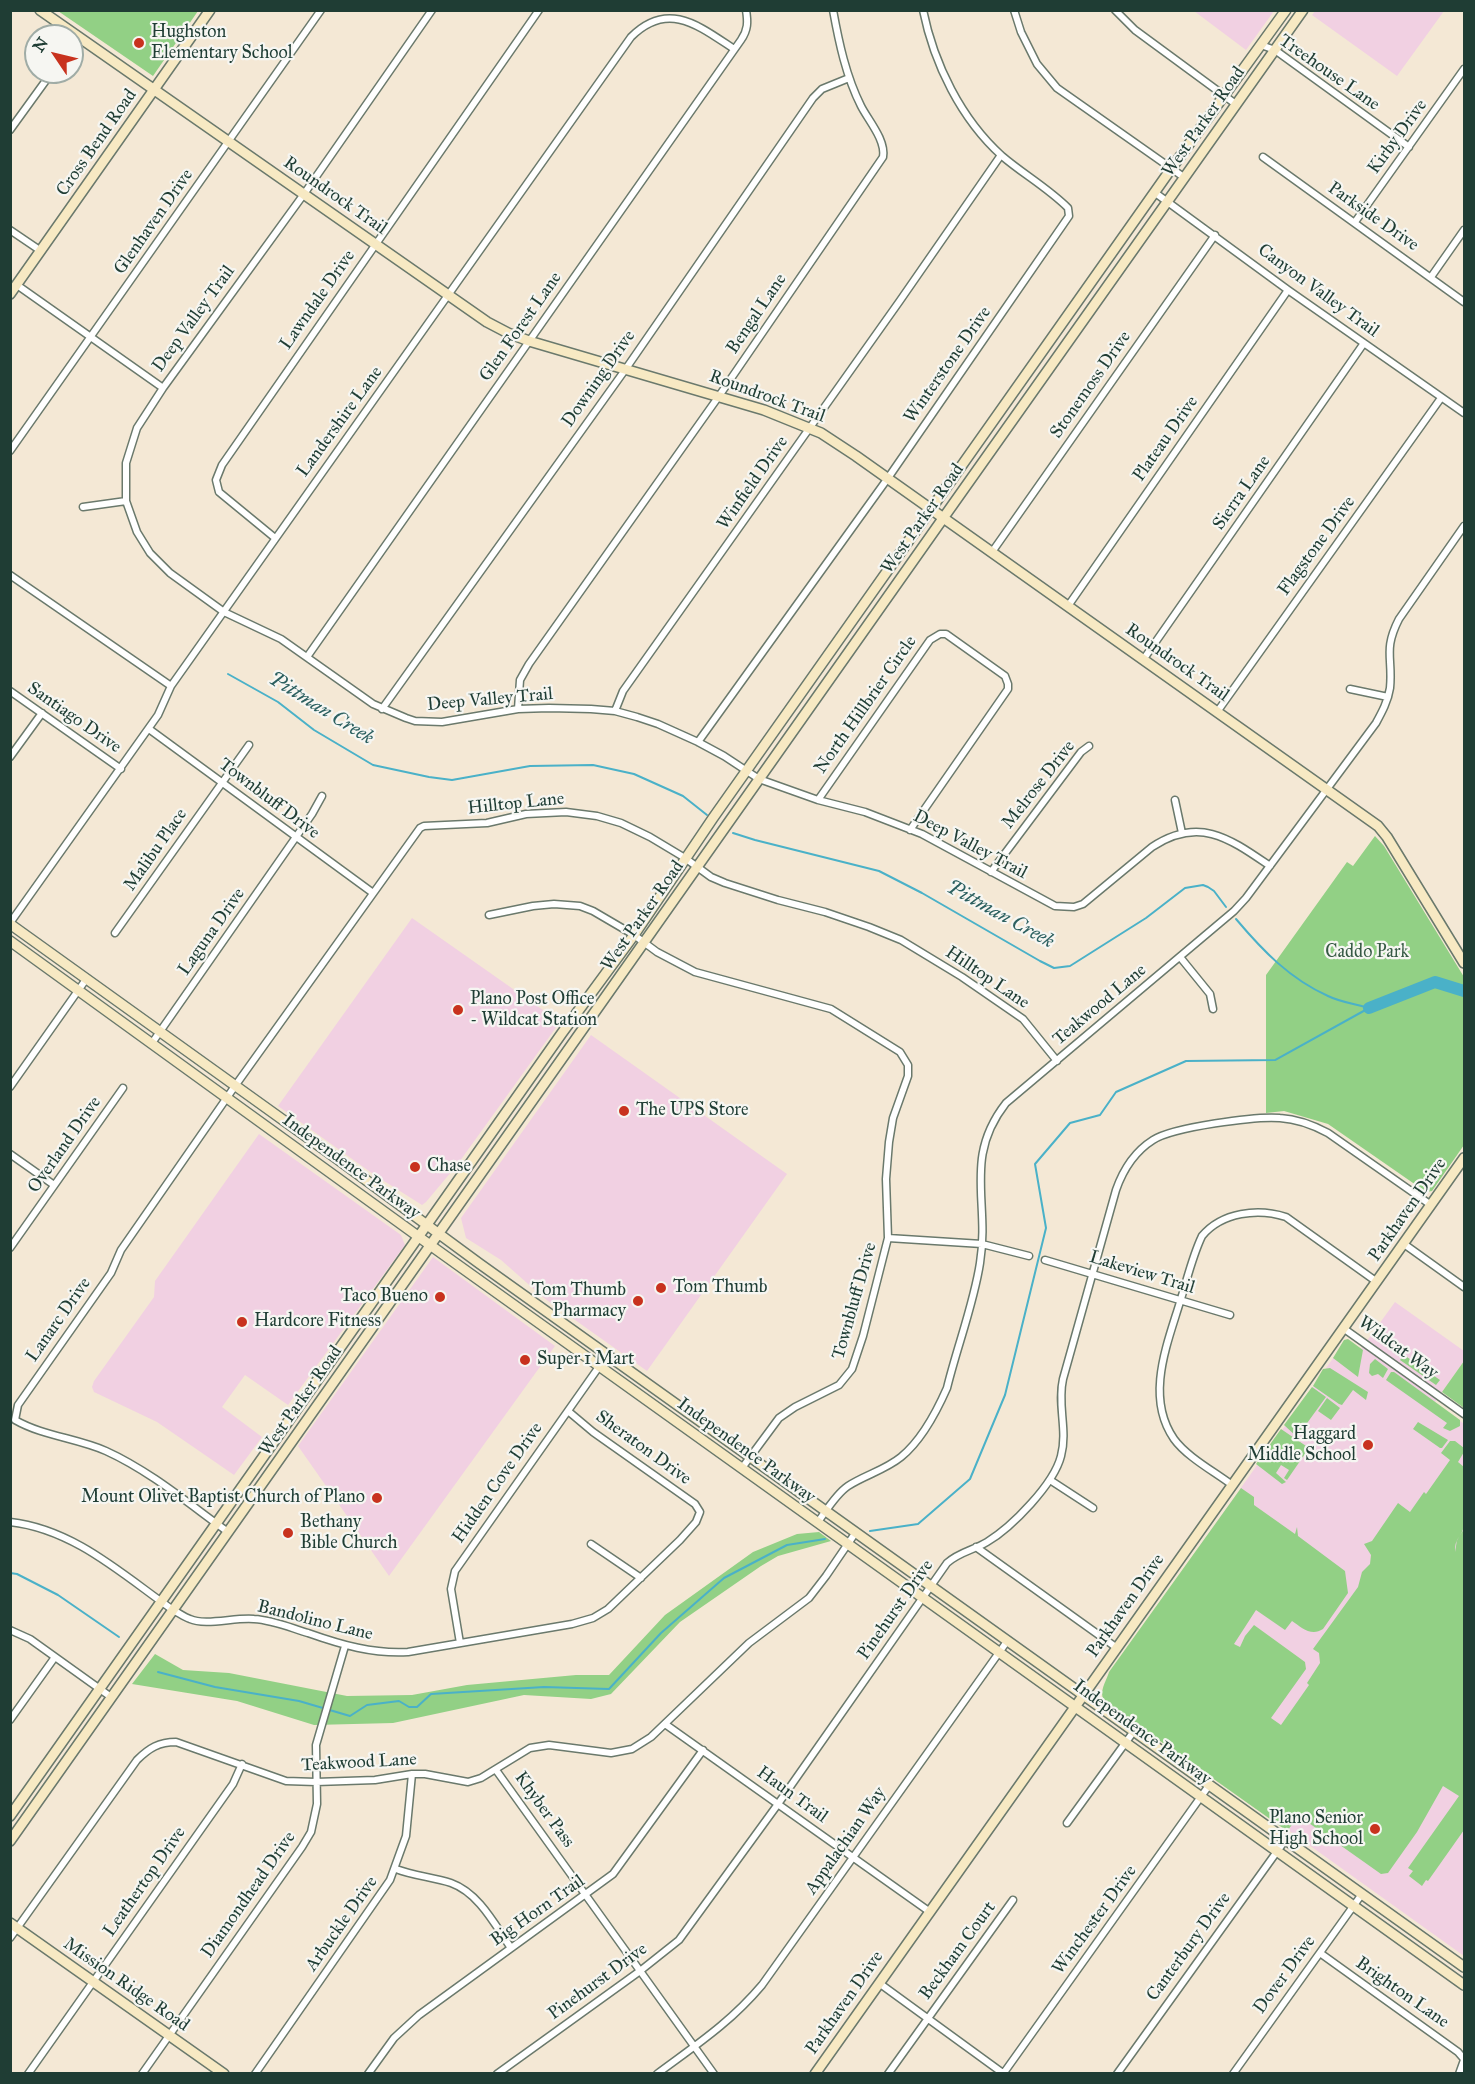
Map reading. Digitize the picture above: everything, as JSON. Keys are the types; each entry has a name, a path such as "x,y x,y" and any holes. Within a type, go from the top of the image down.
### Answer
{"main road":[{"name":"Roundrock Trail","path":"40,10 57,24"},
{"name":"Cross Bend Road","path":"10,294 210,10"},
{"name":"West Parker Road","path":"10,1816 634,935 685,858 1154,192 1286,10"},
{"name":"West Parker Road","path":"10,1841 1304,10"},
{"name":"Roundrock Trail","path":"84,45 154,90 487,322 530,341 719,396 810,428 835,441 1378,826 1464,963"},
{"name":"Independence Parkway","path":"10,923 439,1234 1464,1967"},
{"name":"Independence Parkway","path":"10,941 431,1246 1464,1985"},
{"path":"587,1000 598,1008"},
{"path":"542,1063 554,1072"},
{"path":"492,1133 505,1142"},
{"path":"328,1170 336,1158"},
{"name":"Parkhaven Drive","path":"815,2073 1464,1158"},
{"path":"519,1308 527,1297"},
{"path":"356,1328 367,1336"},
{"path":"301,1405 313,1413"},
{"name":"Mission Ridge Road","path":"14,1926 224,2073"}],"street":[{"name":"Glenhaven Drive","path":"10,451 321,10"},
{"name":"Deep Valley Trail","path":"432,10 304,194 146,413 132,440 126,463 126,501 137,532 150,553 170,573 224,612 281,639 382,709 415,721 442,722 518,709 570,708 615,711 658,724 698,742 759,779 818,800 865,812 910,830 941,844 1055,906 1074,907 1083,904 1152,847 1162,840 1182,834 1203,831 1216,834 1270,866"},
{"name":"Lawndale Drive","path":"275,538 222,496 216,486 218,473 539,10"},
{"name":"Glen Forest Lane","path":"307,657 746,32 748,24 746,10"},
{"name":"Bengal Lane","path":"518,709 520,680 529,664 719,396 883,157 882,144 849,78 833,10"},
{"name":"Winterstone Drive","path":"698,742 888,478 1069,216 1068,208 1064,203 1001,155 970,117 948,82 932,45 923,10"},
{"path":"1014,10 1029,49 1050,81 1077,103 1185,178"},
{"path":"1115,10 1135,30 1237,105"},
{"name":"Landershire Lane","path":"10,923 121,769 162,708 171,686 631,37 640,28 656,19 680,18 690,21 734,49"},
{"name":"Treehouse Lane","path":"1261,45 1275,50 1409,147"},
{"name":"Kirby Drive","path":"1355,222 1464,69"},
{"name":"Downing Drive","path":"382,709 625,369 813,98 822,89 849,78"},
{"path":"10,130 43,84"},
{"name":"Winfield Drive","path":"615,711 623,691 1001,155"},
{"name":"Parkside Drive","path":"1263,157 1464,302"},
{"name":"Canyon Valley Trail","path":"1154,192 1288,290 1464,413"},
{"path":"10,230 41,251"},
{"path":"1431,277 1464,230"},
{"name":"Stonemoss Drive","path":"992,552 1215,235"},
{"path":"16,285 163,388"},
{"name":"Plateau Drive","path":"1068,606 1288,290"},
{"name":"Sierra Lane","path":"1143,660 1364,343"},
{"name":"Flagstone Drive","path":"1217,712 1442,398"},
{"path":"83,507 126,501"},
{"name":"Teakwood Lane","path":"818,1522 849,1485 874,1474 903,1455 928,1425 946,1388 979,1271 982,1153 996,1116 1006,1102 1234,911 1270,866 1385,708 1390,677 1388,651 1392,634 1399,619 1464,526"},
{"path":"10,575 171,686"},
{"name":"North Hillbrier Circle","path":"818,800 930,640 935,636 946,634 1005,676 1008,689 910,830"},
{"path":"1350,689 1388,697"},
{"name":"Santiago Drive","path":"10,691 121,769"},
{"path":"10,757 42,713"},
{"name":"Townbluff Drive","path":"148,729 373,893"},
{"name":"Malibu Place","path":"115,933 249,745"},
{"name":"Melrose Drive","path":"991,872 1080,752 1089,746"},
{"name":"Laguna Drive","path":"152,1043 312,814 322,796"},
{"path":"1175,800 1182,834"},
{"name":"Hilltop Lane","path":"227,1098 420,828 486,823 526,814 566,812 597,816 634,829 685,858 711,877 725,883 825,912 901,940 962,977 1023,1019 1057,1060"},
{"name":"Townbluff Drive","path":"489,915 533,906 567,904 593,911 694,972 831,1009 900,1052 908,1065 908,1076 893,1118 889,1142 886,1179 888,1238 863,1336 852,1369 839,1385 795,1407 780,1418 742,1468"},
{"path":"1180,957 1210,994 1213,1009"},
{"path":"10,1087 87,978"},
{"name":"Overland Drive","path":"10,1248 123,1088"},
{"name":"Lanarc Drive","path":"227,1098 121,1250 111,1273 21,1399 15,1420 35,1430 87,1444 126,1461 228,1532"},
{"name":"Pinehurst Drive","path":"498,2073 640,1971 686,1932 952,1559 987,1542 1004,1529 1050,1480 1056,1470 1063,1445 1060,1389 1116,1190 1125,1169 1139,1151 1164,1134 1181,1130 1269,1118 1305,1123 1328,1132 1431,1205"},
{"path":"10,1154 54,1185"},
{"path":"1232,1485 1194,1458 1175,1440 1164,1417 1159,1394 1163,1356 1202,1236 1209,1227 1221,1220 1252,1213 1270,1212 1286,1217 1377,1282"},
{"path":"888,1238 981,1244 1029,1256"},
{"path":"1404,1244 1464,1287"},
{"name":"Lakeview Trail","path":"1045,1260 1230,1315"},
{"name":"Wildcat Way","path":"1343,1328 1464,1414"},
{"name":"Hidden Cove Drive","path":"460,1643 451,1589 455,1571 608,1354"},
{"name":"Sheraton Drive","path":"568,1411 593,1432 695,1504 700,1512"},
{"path":"1050,1480 1093,1508"},
{"name":"Bandolino Lane","path":"10,1522 34,1526 73,1540 190,1620 200,1622 242,1618 271,1621 345,1646 394,1653 585,1621 608,1609 641,1578 680,1540 696,1522 700,1512"},
{"name":"Teakwood Lane","path":"10,1938 14,1926 137,1760 152,1747 176,1742 286,1781 316,1782 375,1780 425,1774 468,1782 482,1778 520,1753 539,1746 621,1752 641,1744 749,1643 809,1598 856,1532"},
{"path":"591,1544 641,1578"},
{"path":"976,1547 1117,1648"},
{"path":"10,1630 30,1639 111,1697"},
{"name":"Appalachian Way","path":"657,2073 736,2014 762,1985 1008,1640"},
{"name":"Diamondhead Drive","path":"142,2073 311,1832 315,1817 315,1753 345,1646"},
{"path":"10,1720 55,1657"},
{"name":"Haun Trail","path":"665,1724 930,1912"},
{"path":"1067,1823 1134,1731"},
{"name":"Big Horn Trail","path":"368,2073 394,2038 419,2015 604,1883 621,1865 703,1750"},
{"name":"Leathertop Drive","path":"28,2073 228,1791 242,1764"},
{"name":"Khyber Pass","path":"496,1770 714,2073"},
{"name":"Arbuckle Drive","path":"255,2073 384,1892 396,1869 406,1836 412,1774"},
{"name":"Winchester Drive","path":"1004,2073 1210,1785"},
{"name":"Canterbury Drive","path":"1117,2073 1286,1839"},
{"path":"396,1869 410,1875 448,1882 463,1889 483,1908 511,1948"},
{"name":"Dover Drive","path":"1233,2073 1362,1894"},
{"name":"Beckham Court","path":"888,2073 1013,1900"},
{"name":"Brighton Lane","path":"1320,1953 1458,2052 1464,2060"},
{"path":"879,1983 1004,2073"},
{"path":"1459,2073 1464,2060"}],"shaded area":[{"path":"1316,10 1444,11 1397,76 1312,15"},
{"path":"1194,11 1274,11 1246,50"},
{"path":"412,918 560,1022 457,1165 422,1205 376,1176 278,1106"},
{"path":"591,1035 787,1174 647,1371 544,1298 501,1260 466,1238 461,1218"},
{"path":"259,1134 401,1235 405,1245 288,1405 245,1375 222,1407 262,1437 234,1475 157,1422 94,1392 92,1387 154,1297 155,1281"},
{"path":"433,1257 555,1346 389,1576 298,1446"},
{"name":"Plano Senior High School","path":"1395,1302 1464,1351 1464,1361 1435,1402 1464,1424 1464,1956 1108,1701 1201,1544 1346,1340 1361,1349"}],"green space":[{"name":"Hughston Elementary School","path":"198,10 153,76 84,29 84,24 77,24 58,11"},
{"name":"Caddo Park","path":"1375,836 1384,846 1464,977 1464,1145 1432,1191 1426,1192 1328,1124 1284,1111 1266,1113 1266,975 1347,862 1353,866"},
{"path":"1348,1339 1363,1350 1358,1377 1333,1358 1344,1340"},
{"path":"1404,1355 1440,1380 1436,1385 1400,1360"},
{"path":"1375,1359 1388,1369 1383,1378 1378,1374 1372,1376 1369,1373 1370,1364"},
{"path":"1464,1361 1464,1408 1442,1392"},
{"path":"1330,1368 1368,1392 1366,1400 1353,1390 1342,1405 1313,1386 1323,1369"},
{"path":"1391,1372 1460,1420 1460,1426 1450,1431 1443,1428 1447,1423 1386,1380"},
{"path":"1312,1387 1326,1397 1297,1437 1284,1425"},
{"path":"1327,1398 1340,1408 1331,1420 1318,1411"},
{"path":"1418,1422 1448,1440 1442,1448 1413,1429"},
{"path":"1281,1429 1309,1448 1287,1480 1284,1478 1289,1470 1281,1465 1276,1473 1286,1482 1282,1484 1256,1464"},
{"name":"Plano Senior High School","path":"1450,1441 1455,1441 1464,1448 1458,1462 1464,1467 1466,1497 1465,1521 1459,1537 1464,1529 1464,1830 1428,1881 1426,1880 1422,1886 1409,1876 1413,1871 1408,1868 1459,1796 1443,1786 1417,1832 1388,1873 1381,1874 1299,1816 1287,1831 1105,1702 1102,1691 1109,1672 1241,1488 1254,1497 1254,1505 1295,1534 1297,1527 1298,1536 1345,1571 1348,1593 1323,1629 1310,1632 1292,1621 1285,1630 1256,1610 1234,1644 1240,1647 1254,1625 1305,1662 1306,1669 1271,1718 1281,1725 1309,1685 1307,1683 1320,1663 1319,1653 1313,1649 1358,1587 1362,1572 1370,1564 1371,1555 1364,1544 1372,1541 1398,1503 1410,1512 1424,1492 1426,1494 1450,1460 1441,1453"},
{"path":"819,1532 831,1541 778,1556 761,1566 680,1622 611,1694 591,1699 524,1695 393,1723 314,1725 237,1701 132,1684 155,1654 183,1670 229,1673 347,1696 412,1695 467,1685 576,1675 609,1675 665,1615 753,1552 797,1534"}],"waterway":[{"name":"Pittman Creek","path":"228,674 278,702 314,730 373,765 452,780 530,766 593,765 634,774 683,796 707,815"},
{"name":"Pittman Creek","path":"733,833 879,871 1054,968 1070,966 1146,918 1185,888 1203,885 1208,887 1226,907"},
{"name":"Pittman Creek","path":"1236,919 1256,942 1289,973 1333,998 1369,1008"},
{"name":"Pittman Creek","path":"1369,1008 1435,982 1464,991"},
{"path":"870,1531 918,1524 970,1479 1005,1395 1046,1228 1035,1164 1070,1123 1100,1115 1116,1092 1186,1061 1275,1060 1369,1008"},
{"path":"158,1672 215,1687 299,1701 350,1716 367,1705 399,1701 409,1707 417,1707 431,1694 544,1687 609,1689 661,1633 724,1578 787,1545 825,1539"},
{"path":"10,1573 17,1574 58,1595 119,1637"}],"place":[{"name":"Hughston Elementary School","path":"139,43"},
{"name":"Plano Post Office - Wildcat Station","path":"458,1010"},
{"name":"The UPS Store","path":"624,1111"},
{"name":"Chase","path":"415,1167"},
{"name":"Tom Thumb","path":"661,1288"},
{"name":"Taco Bueno","path":"440,1297"},
{"name":"Tom Thumb Pharmacy","path":"638,1301"},
{"name":"Hardcore Fitness","path":"242,1322"},
{"name":"Super 1 Mart","path":"525,1360"},
{"name":"Haggard Middle School","path":"1368,1445"},
{"name":"Mount Olivet Baptist Church of Plano","path":"377,1498"},
{"name":"Bethany Bible Church","path":"288,1533"},
{"name":"Plano Senior High School","path":"1375,1829"}]}
